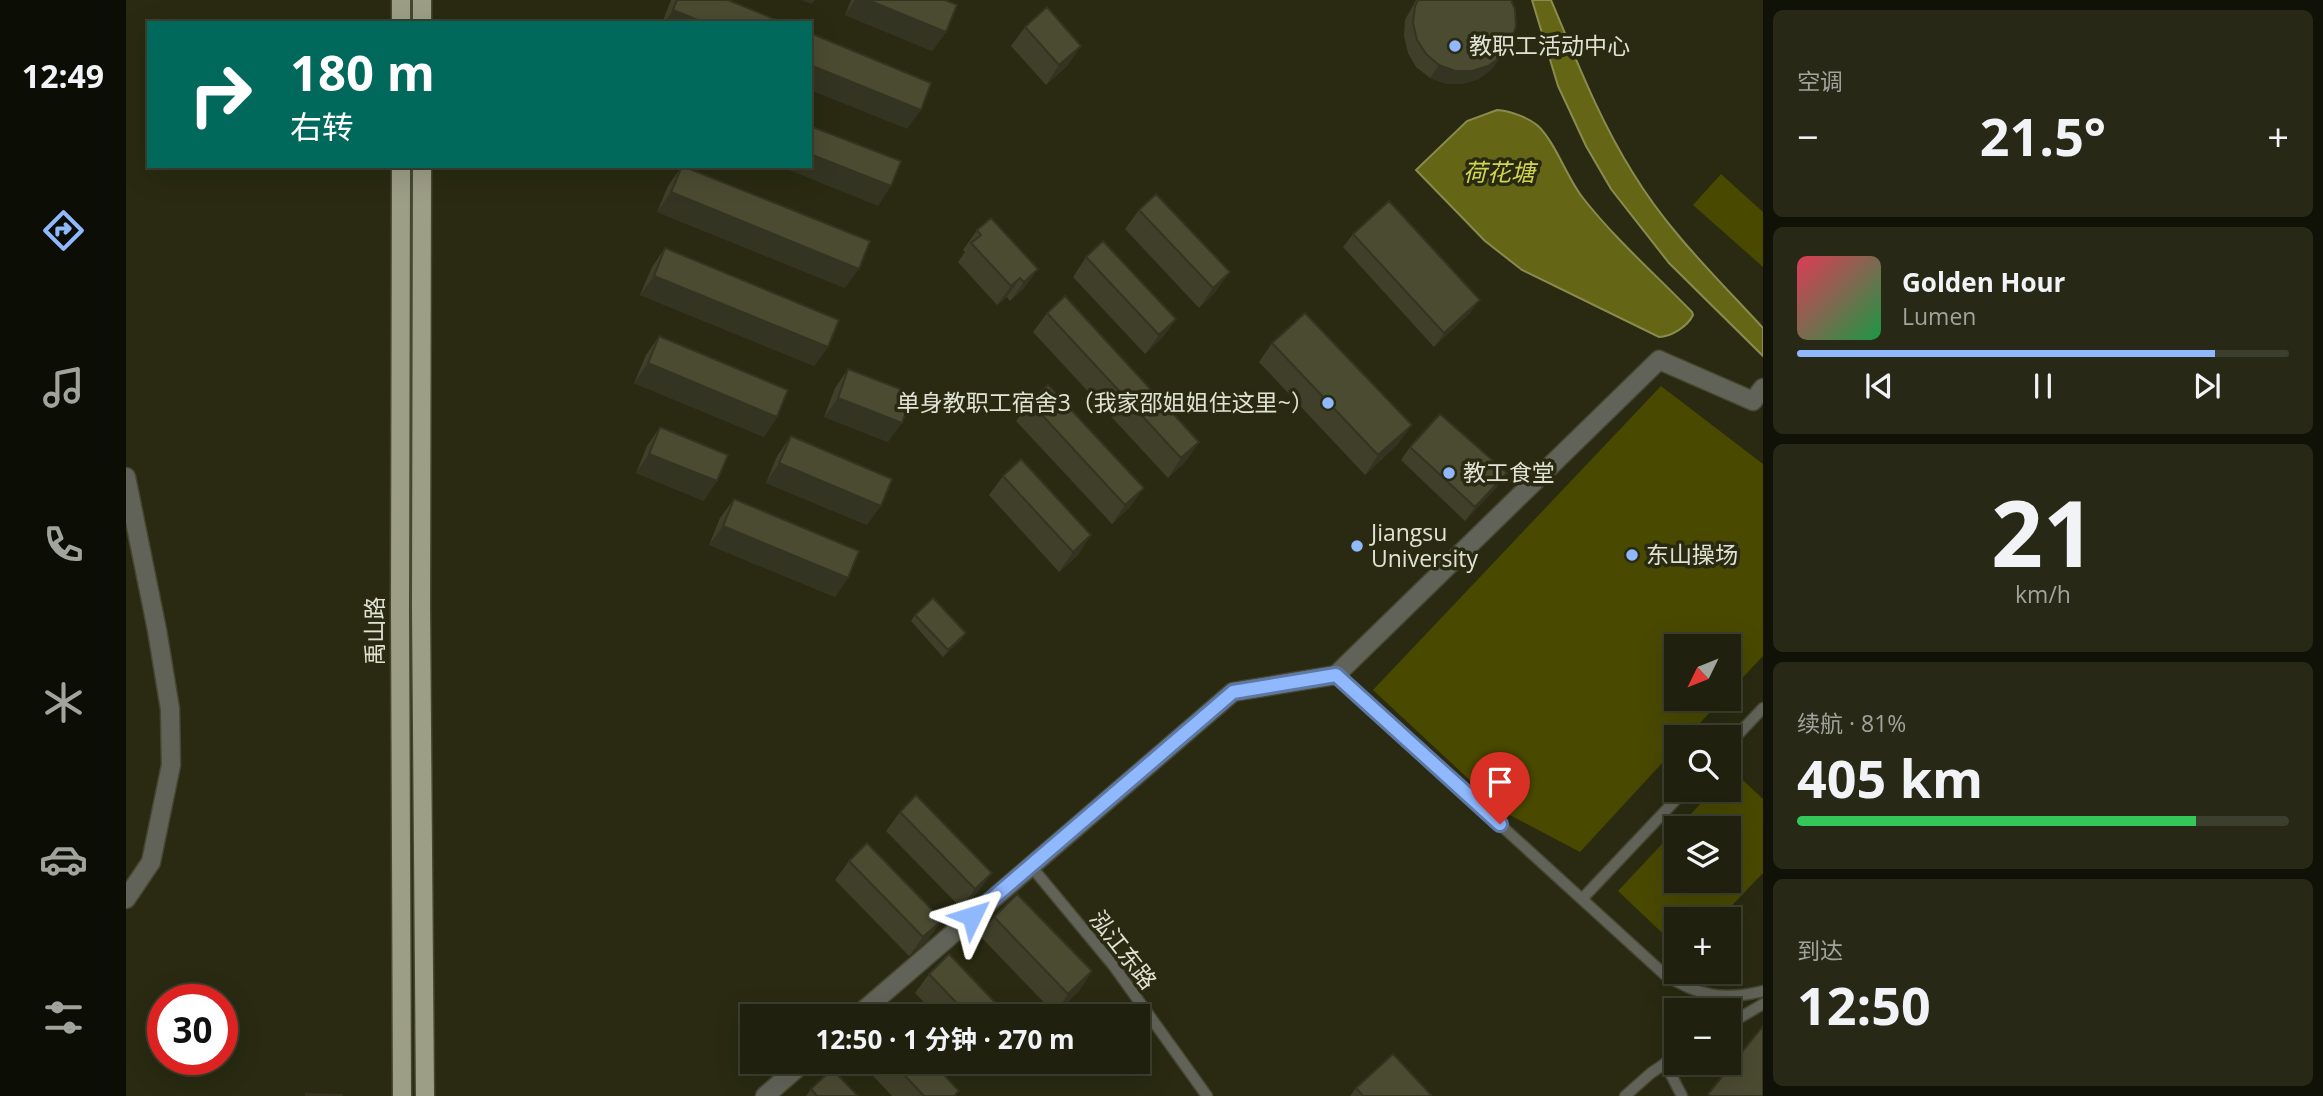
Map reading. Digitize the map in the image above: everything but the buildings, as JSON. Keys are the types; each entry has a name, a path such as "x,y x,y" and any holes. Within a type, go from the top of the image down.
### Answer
{"main road":[{"path":"401,0 401,21"},
{"path":"422,0 422,21"},
{"name":"禹山路","path":"401,168 402,1096"},
{"name":"禹山路","path":"422,168 421,621 425,1096"}],"street":[{"path":"871,1004 1233,692 1336,675 1659,360 1760,398"},
{"path":"126,477 170,709 171,765 151,862 126,899"},
{"path":"765,1096 790,1074"}],"lane":[{"path":"1336,675 1664,974 1686,988 1707,995 1729,996 1763,991"},
{"path":"1741,731 1763,708"},
{"path":"1582,899 1674,802"},
{"name":"泓江东路","path":"1030,866 1113,965 1207,1096"},
{"path":"1741,1017 1763,1004"},
{"path":"1625,1096 1664,1064"},
{"path":"1671,1075 1682,1096"}],"shaded area":[{"path":"1721,174 1763,212 1763,267 1693,205"},
{"name":"东山操场","path":"1661,386 1763,464 1763,656 1741,679 1741,634 1664,634 1664,711 1711,711 1698,725 1664,725 1664,761 1580,852 1504,812 1373,690"},
{"path":"1741,778 1763,799 1763,873 1730,907 1664,907 1664,935 1618,891 1664,842 1664,893 1741,893 1741,816 1689,816 1702,802 1741,802"}],"water":[{"path":"1532,0 1551,0 1589,88 1621,152 1647,194 1677,234 1763,328 1763,356 1669,263 1611,189 1586,146 1558,86"},
{"name":"荷花塘","path":"1497,110 1523,117 1543,132 1577,190 1595,213 1692,312 1691,319 1683,327 1659,337 1522,270 1485,241 1416,170 1467,121"}],"place":[{"name":"教职工活动中心","path":"1455,46"},
{"name":"单身教职工宿舍3（我家邵姐姐住这里~）","path":"1328,403"},
{"name":"教工食堂","path":"1449,473"},
{"name":"Jiangsu University","path":"1357,546"},
{"name":"东山操场","path":"1632,555"}],"route":[{"path":"972,916 1233,692 1336,675 1500,824"}]}
